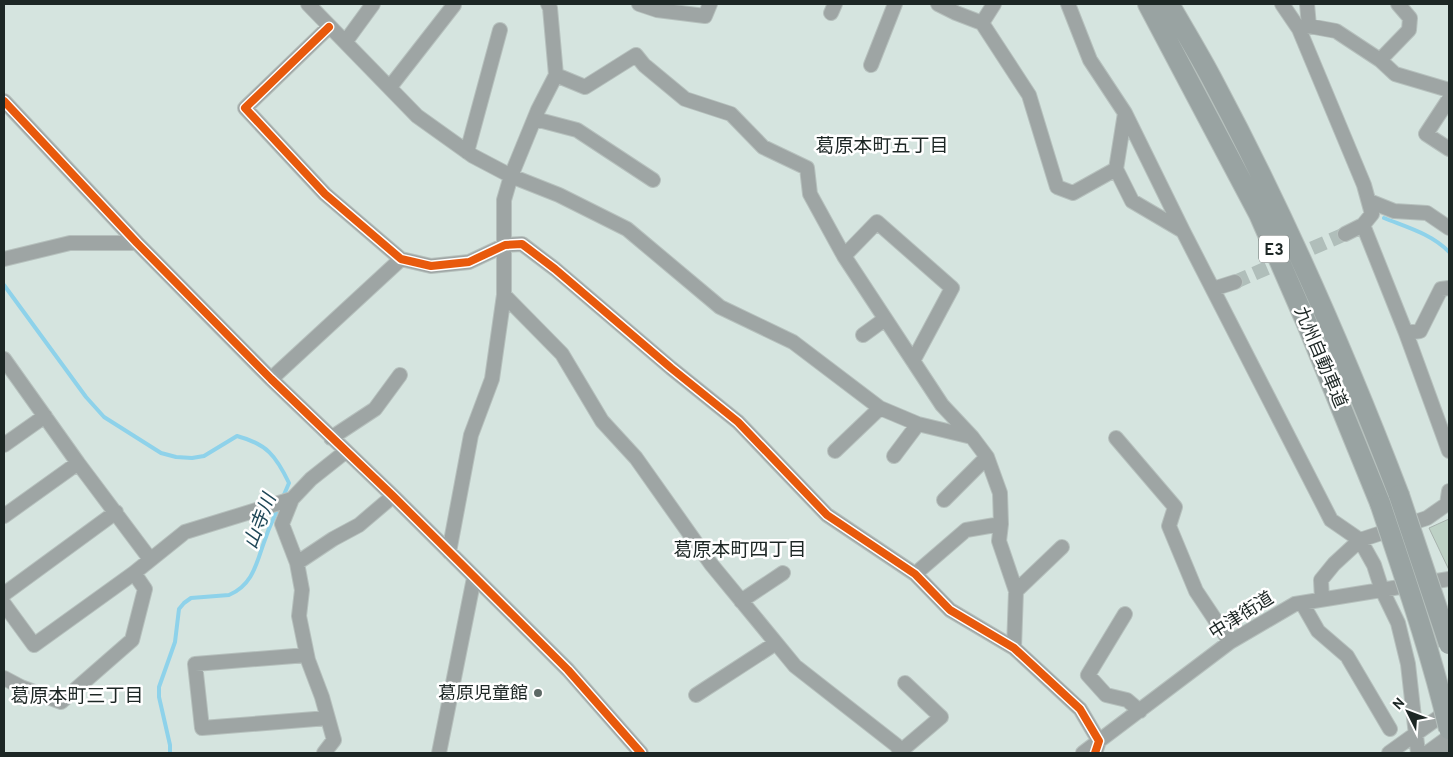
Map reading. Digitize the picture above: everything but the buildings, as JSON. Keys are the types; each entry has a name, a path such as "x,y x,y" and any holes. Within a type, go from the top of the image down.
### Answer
{"highway":[{"name":"九州自動車道","path":"1148,4 1259,214 1307,324 1380,503 1441,694 1449,729"},
{"name":"九州自動車道","path":"1169,4 1214,82 1274,202 1326,314 1370,417 1399,495 1449,644"}],"street":[{"path":"308,4 417,116 467,152 511,176 559,195 627,229 720,307 794,342 880,408 918,424 972,437"},
{"path":"346,41 373,4"},
{"path":"449,552 471,434 492,379 504,295 504,200 511,176 556,75 550,8 548,4"},
{"path":"639,4 657,10 706,16 710,4"},
{"path":"871,66 895,4"},
{"path":"938,4 956,14 982,23 1029,95 1057,187 1073,193 1116,169"},
{"path":"982,23 994,4"},
{"path":"1068,4 1090,60 1125,114 1331,520 1360,540 1374,565 1382,590 1398,623 1408,664 1418,753"},
{"path":"1282,4 1304,28 1369,201 1372,214 1363,225 1345,234"},
{"path":"1304,28 1307,4"},
{"path":"1380,60 1409,30 1410,18 1398,4"},
{"path":"390,87 454,5"},
{"path":"330,28 245,108 325,194 401,259 431,266 469,262 505,245 522,244 555,269 738,422 828,515 915,574 950,610 1014,648 1080,709 1097,747"},
{"path":"1304,28 1336,31 1380,60 1395,74 1449,90"},
{"path":"467,152 500,30"},
{"path":"556,75 585,87 636,55 644,65 685,99 731,114 763,146 807,168 810,194 844,256 942,405 972,437 987,457 1000,493 1000,542 1016,591 1014,648"},
{"path":"1449,99 1426,134 1449,149"},
{"path":"4,101 137,243 271,379 568,670 641,753"},
{"path":"1125,114 1116,169 1132,201 1184,231"},
{"path":"535,119 577,130 653,180"},
{"path":"1369,201 1394,211 1427,213 1449,228"},
{"path":"844,256 877,222 952,288 913,361"},
{"path":"1363,225 1406,333 1449,451"},
{"path":"4,259 70,243 137,243"},
{"path":"271,379 401,259"},
{"path":"1213,289 1235,282"},
{"path":"1406,333 1420,331 1441,288 1449,288"},
{"path":"504,295 562,354 602,422 636,458 711,564 795,666 896,745 902,752 942,717 905,683"},
{"path":"863,335 885,319"},
{"path":"4,359 78,463 150,559"},
{"path":"331,438 374,408 400,375"},
{"path":"835,451 880,408"},
{"path":"4,445 45,416"},
{"path":"894,456 918,424"},
{"path":"1116,438 1175,507 1169,526 1196,591 1230,642"},
{"path":"324,753 334,740 322,697 307,655 299,616 302,590 297,563 282,524 291,499 311,479 345,452"},
{"path":"944,500 987,457"},
{"path":"4,516 78,463"},
{"path":"1322,600 1321,580 1334,564 1360,540 1427,518 1447,504 1449,490"},
{"path":"297,563 333,539 359,525 392,496"},
{"path":"4,604 34,645 134,573 185,532 291,499"},
{"path":"4,594 116,512"},
{"path":"915,574 966,530 1001,524"},
{"path":"1016,591 1062,547"},
{"path":"4,678 61,702 132,640 145,589 134,573"},
{"path":"742,601 783,573"},
{"path":"439,753 474,578"},
{"name":"中津街道","path":"1083,753 1097,747 1140,711 1230,642 1295,604 1449,579"},
{"path":"1302,603 1318,631 1347,656 1390,729"},
{"path":"1125,614 1088,675 1106,695 1127,700 1140,711"},
{"path":"696,695 776,643"},
{"path":"307,655 195,664 202,728 328,718"},
{"path":"1389,753 1449,710"},
{"path":"1427,753 1449,737"},
{"path":"1444,753 1449,751"}],"waterway":[{"path":"1384,218 1435,240 1449,252"},
{"name":"山寺川","path":"4,285 86,397 104,417 161,453 176,457 192,458 204,456 237,436 256,443 269,452 280,465 289,483 283,497"},
{"name":"山寺川","path":"170,753 170,745 159,697 159,687 175,642 179,609 191,598 229,595 238,590 250,578 278,508"}],"tunnel":[{"path":"1235,282 1345,234"}],"cycle path":[{"path":"329,27 245,108 325,194 401,259 431,266 469,262 505,245 522,244 555,269 671,368 738,422 827,515 915,574 950,610 1014,648 1080,709 1099,741 1095,753"},
{"path":"4,101 137,243 271,379 393,496 568,670 641,753"}],"place":[{"name":"葛原児童館","path":"538,693"}],"district":[{"name":"葛原本町五丁目","path":"882,145"},
{"name":"葛原本町四丁目","path":"740,549"},
{"name":"葛原本町三丁目","path":"77,695"}]}
